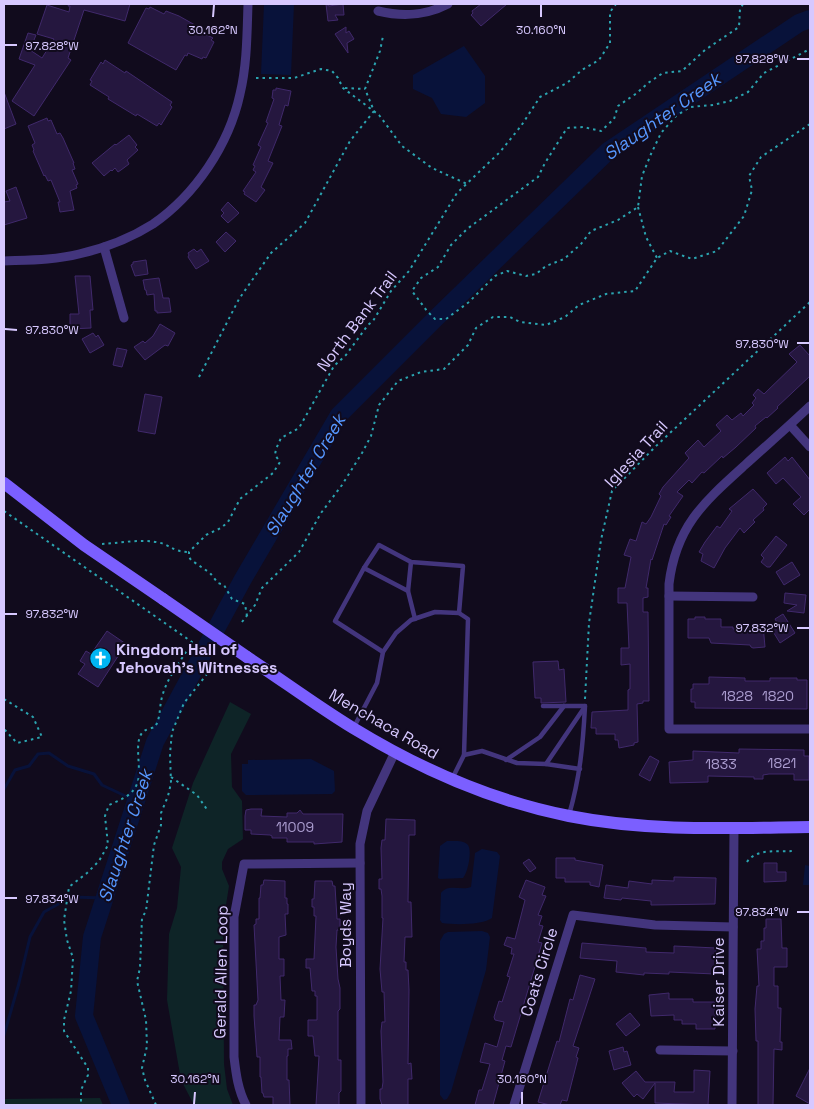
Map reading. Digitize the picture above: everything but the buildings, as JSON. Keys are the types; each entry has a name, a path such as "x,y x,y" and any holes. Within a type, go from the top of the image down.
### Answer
{"main road":[{"name":"Menchaca Road","path":"4,483 84,545 353,728 395,752 452,780 510,801 569,816 608,822 657,827 810,827"}],"street":[{"path":"4,261 68,256 104,247 138,232 168,212 196,183 220,147 228,131 240,96 245,62 248,4"},
{"path":"378,11 415,15 448,4"},
{"path":"104,247 124,318"},
{"path":"810,406 709,498 685,531 674,557 670,576 669,730 810,729"},
{"path":"790,425 810,447"},
{"path":"669,596 753,597"},
{"name":"Boyds Way","path":"361,1105 361,832 365,816 395,752"},
{"name":"Kaiser Drive","path":"732,1105 734,828"},
{"name":"Gerald Allen Loop","path":"246,1105 240,1094 234,1057 234,917 244,864 360,863"},
{"name":"Coats Circle","path":"514,1105 573,915 655,925 733,927"},
{"path":"660,1050 733,1051"}],"lane":[{"path":"382,652 335,621 379,545 411,562 463,566 459,613"},
{"path":"411,562 408,590 415,619"},
{"path":"364,568 408,590"},
{"path":"353,728 377,683 382,652 396,633 411,620 435,612 459,613 468,619 464,755 452,780"},
{"path":"543,706 585,706"},
{"path":"506,760 540,737 564,706"},
{"path":"546,764 585,706"},
{"path":"569,816 580,769 585,706"},
{"path":"464,755 482,751 517,763 546,764 580,769"}],"path":[{"name":"North Bank Trail","path":"189,552 206,535 221,528 228,522 240,499 273,473 280,462 275,455 281,438 299,428 334,366 346,355 373,321 392,291 409,270 458,193 500,152 540,97 567,83 582,70 599,60 610,43 610,12 616,4"},
{"path":"638,207 618,220 591,231 581,244 564,259 546,266 536,274 526,276 507,271 495,276 469,302 446,319 435,319 412,291 421,278 438,266 451,245 467,229 538,177 567,128 583,127 601,131 614,119 618,106 648,83 663,73 682,71 704,50 739,27 740,9 743,4"},
{"path":"374,111 365,89 380,51 383,36"},
{"path":"657,258 646,237 638,207 642,176 650,154 661,133 676,116 690,107 730,101 748,92 764,73 810,49"},
{"path":"256,78 294,78 321,69 332,71 343,88 379,115 402,146 432,168 467,184"},
{"path":"343,88 365,89"},
{"path":"199,378 239,299 271,253 305,223 350,141 374,111"},
{"path":"242,622 255,605 262,588 299,552 322,513 362,453 371,436 380,405 398,381 421,372 444,369 468,344 476,328 493,317 510,317 520,322 546,325 565,317 579,305 606,294 635,291 657,258 670,251 692,259 717,251 744,216 752,190 749,176 761,157 810,124"},
{"name":"Iglesia Trail","path":"585,706 589,623 601,540 612,491 655,447 810,302"},
{"path":"4,511 192,642 169,678 161,698 160,719 156,727 144,732 138,740 140,768 137,784 127,797 109,805 105,816 108,845 100,861 69,887 64,920 73,958 64,1031 88,1068 88,1076 81,1090 81,1105"},
{"path":"102,544 137,540 154,542 174,550 189,552 191,560 210,573 218,583 224,585 232,599 245,604 247,616"},
{"path":"156,1105 144,1080 142,1068 147,1046 146,1020 137,981 140,968 142,922 146,911 153,854 161,825 161,813 169,792 172,732 184,703 215,664"},
{"path":"4,699 33,717 42,737 17,743 4,729"},
{"path":"171,777 197,795 208,811"},
{"path":"748,862 757,853 792,851"}],"green space":[{"path":"230,702 251,714 231,754 232,787 242,801 243,839 228,849 222,862 222,869 229,886 223,924 224,1064 227,1089 233,1105 194,1105 181,1080 167,1000 169,934 177,908 181,867 172,848 193,783"},
{"path":"100,1098 103,1105 4,1105 4,1099"}],"shaded area":[{"path":"264,4 294,4 291,75 261,74"},
{"path":"464,46 485,76 485,103 466,117 441,114 432,98 413,89 413,75"},
{"path":"311,759 334,771 335,791 332,794 246,795 242,791 242,764 248,764 248,760"},
{"path":"447,841 463,842 469,846 469,861 463,878 438,878 440,846"},
{"path":"482,849 497,852 500,856 492,918 475,923 442,923 440,920 441,893 447,888 471,887 475,853"},
{"path":"805,865 810,866 810,885 803,885"},
{"path":"482,931 488,933 490,937 486,970 451,1092 447,1099 444,1100 440,1095 440,941 444,934 448,932"}],"waterway":[{"name":"Slaughter Creek","path":"121,1105 84,1016 92,937 155,742 243,579 339,415 608,151 799,23 810,19"},
{"path":"4,789 15,770 29,766 38,754 49,753 68,766 94,774 102,785 136,801"},
{"path":"4,1035 30,937 44,912 71,897 105,898"}],"place":[{"name":"Kingdom Hall of Jehovah's Witnesses","path":"100,658"}]}
